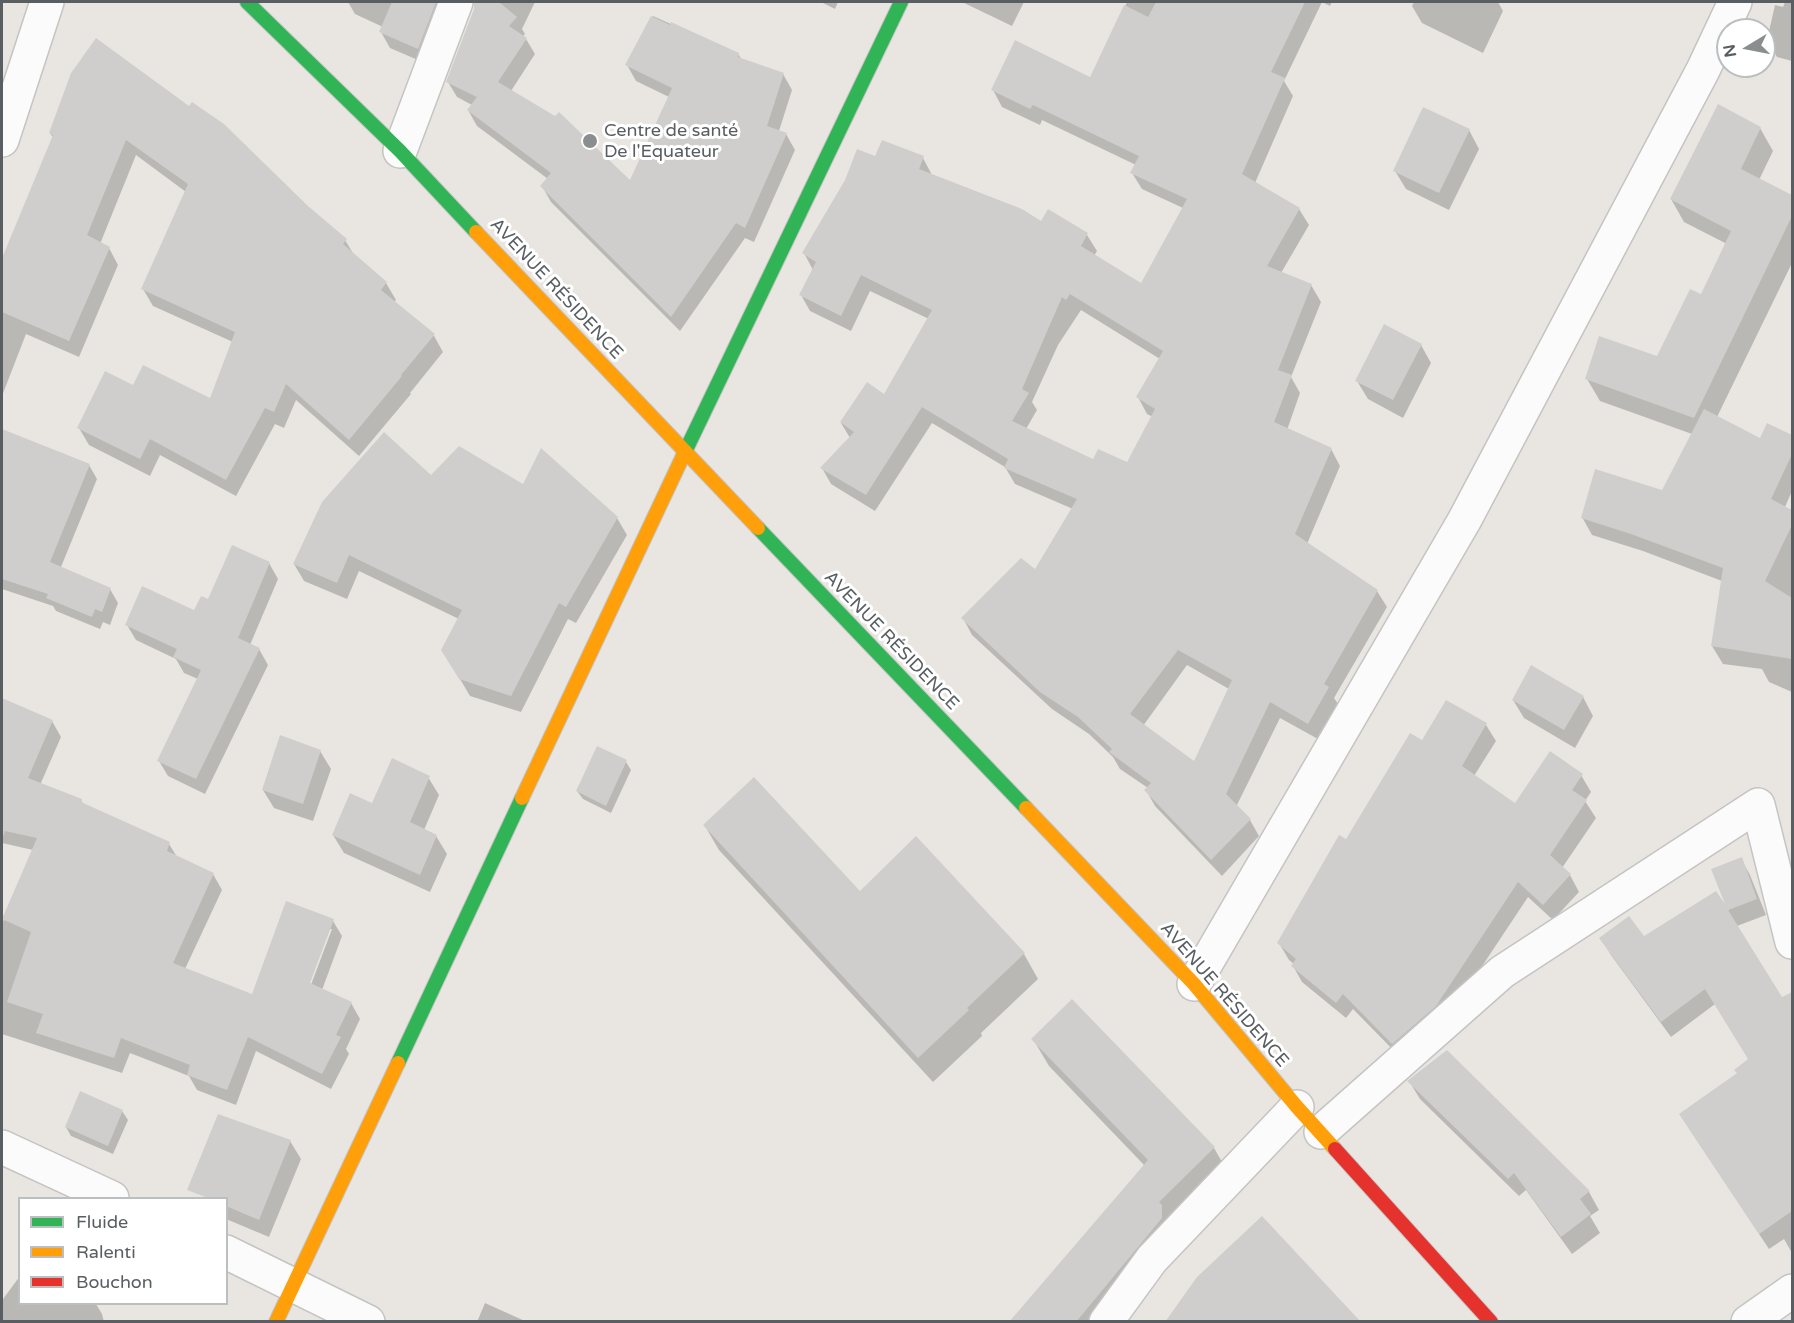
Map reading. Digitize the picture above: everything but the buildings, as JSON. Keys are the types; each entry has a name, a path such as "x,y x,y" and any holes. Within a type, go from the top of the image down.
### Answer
{"main road":[{"name":"AVENUE RÉSIDENCE","path":"247,2 400,151 1194,984 1297,1107 1491,1322"},
{"path":"276,1322 685,452 901,2"}],"street":[{"path":"2,140 47,2"},
{"path":"400,151 456,2"},
{"path":"1194,984 1464,521 1703,70 1736,2"},
{"path":"1320,1132 1502,972 1758,805 1792,942"},
{"path":"1106,1322 1152,1259 1297,1107"},
{"path":"2,1147 110,1197"},
{"path":"228,1253 368,1322"},
{"path":"1748,1322 1792,1291"}],"traffic: fast":[{"path":"247,2 400,151 476,232"},
{"path":"683,456 901,2"},
{"path":"758,528 1026,808"},
{"path":"398,1063 522,798"}],"traffic: slow":[{"path":"476,232 758,528"},
{"path":"522,798 683,456"},
{"path":"1026,808 1194,984 1335,1149"},
{"path":"276,1322 398,1063"}],"traffic: jam":[{"path":"1335,1149 1491,1322"}],"place":[{"name":"Centre de santé De l'Equateur","path":"590,141"}]}
